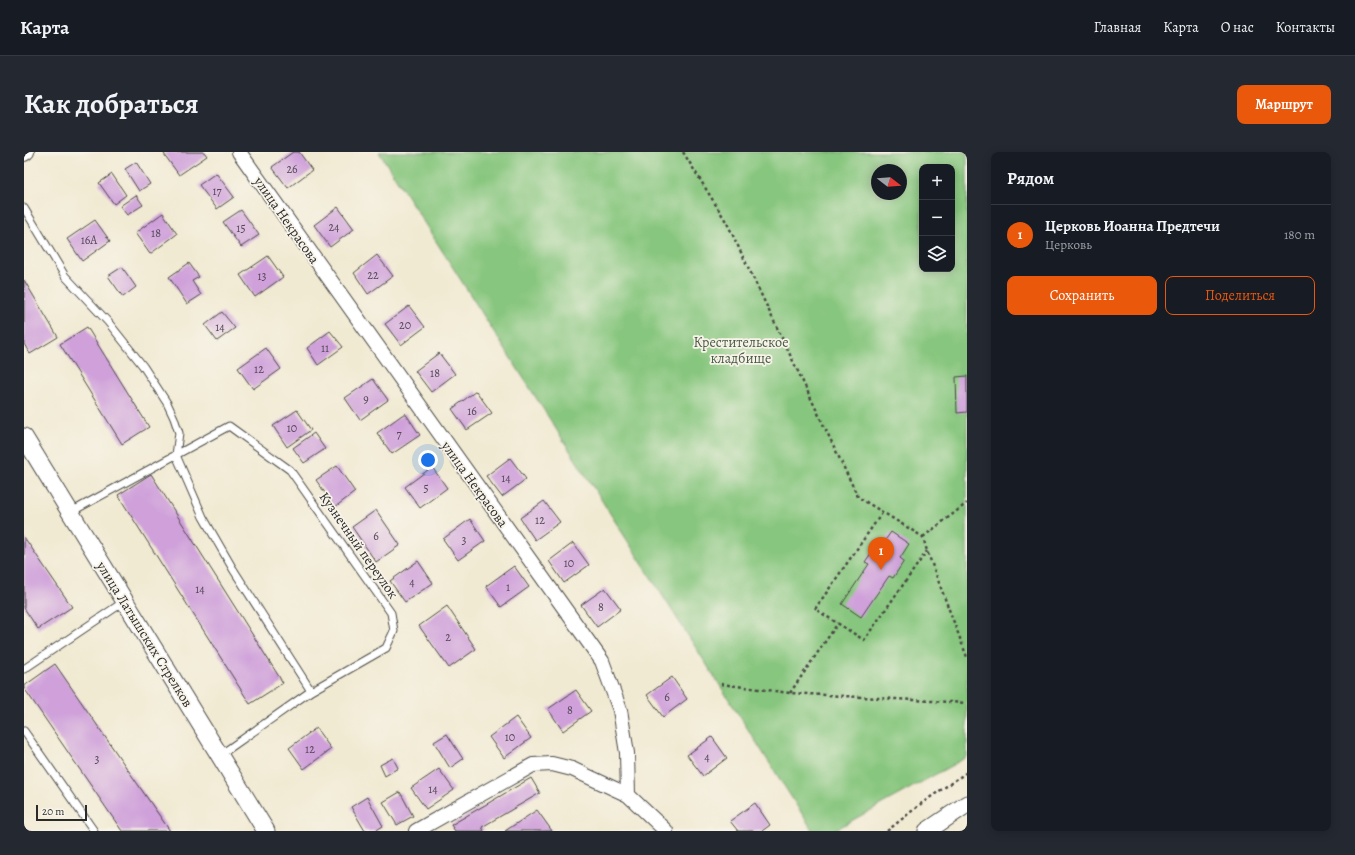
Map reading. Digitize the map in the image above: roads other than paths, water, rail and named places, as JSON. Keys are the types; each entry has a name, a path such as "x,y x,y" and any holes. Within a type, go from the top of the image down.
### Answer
{"street":[{"name":"улица Некрасова","path":"239,152 602,661 620,710 627,753 628,795"},
{"name":"улица Латышских Стрелков","path":"24,437 266,831"},
{"path":"420,830 533,765 552,764 572,770 628,795 666,831"},
{"path":"927,831 967,804"}],"lane":[{"path":"24,208 65,276 108,322 143,366 167,403 174,418 178,433 176,455 203,516 229,563 311,691"},
{"name":"Кузнечный переулок","path":"176,455 229,426 290,470 391,613 394,631 386,648 311,691 220,755"},
{"path":"70,512 176,455"},
{"path":"24,669 125,600"},
{"path":"24,731 94,831"}],"place":[{"name":"Церковь Иоанна Предтечи","path":"881,570"}],"park label":[{"name":"Крестительское кладбище","path":"741,350"}]}
